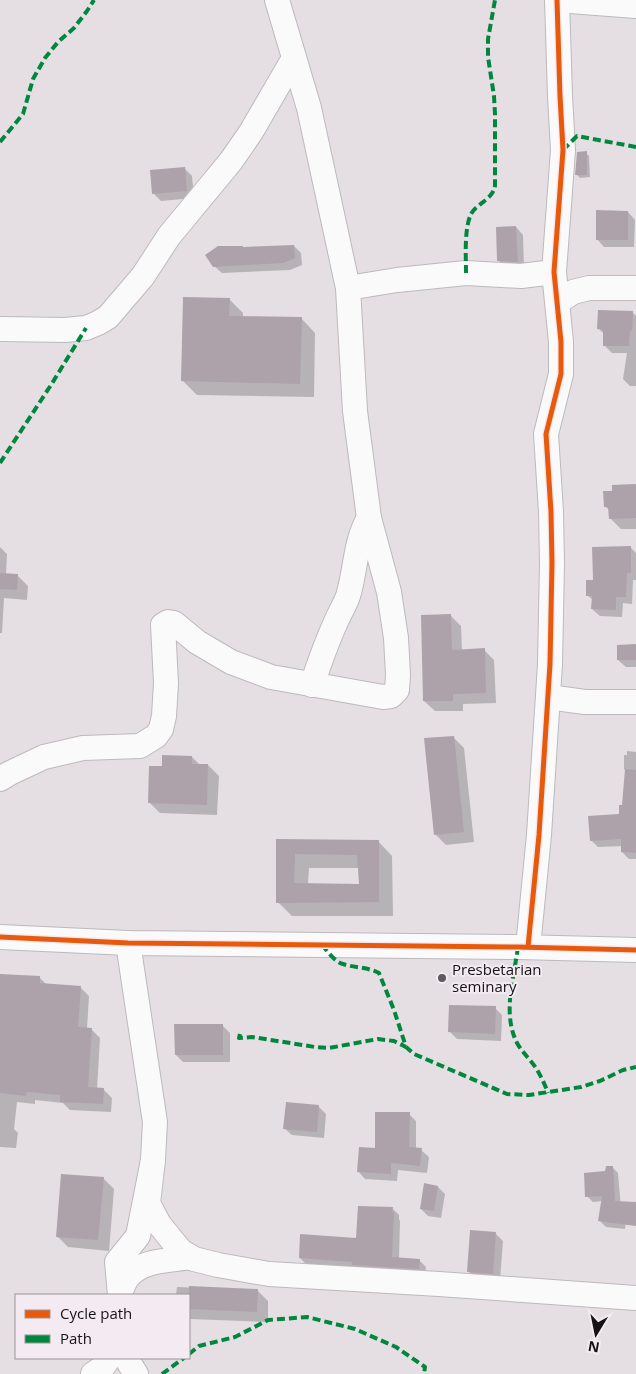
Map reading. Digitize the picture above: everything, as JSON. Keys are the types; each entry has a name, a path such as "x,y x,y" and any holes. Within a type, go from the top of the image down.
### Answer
{"street":[{"path":"0,779 44,756 83,748 140,746 156,736 161,728 164,716 166,682 163,625 168,622 174,623 197,642 231,662 271,677 383,697 391,696 396,690 398,675 396,638 389,592 369,518 355,411 348,288 309,108 277,0"},
{"path":"528,947 539,835 550,664 552,562 546,434 561,374 561,342 554,272 564,150 557,0 636,6"},
{"path":"0,328 65,330 86,328 108,317 143,276 169,236 232,161 294,58"},
{"path":"348,288 397,280 466,273 521,276 554,272"},
{"path":"558,302 573,292 589,288 636,288"},
{"path":"312,685 329,638 347,597 359,541 369,518"},
{"path":"548,697 585,702 636,702"},
{"path":"0,937 128,944 528,947 636,950"},
{"path":"128,944 155,1122 148,1203 159,1224 182,1251 194,1259 268,1274 636,1298"},
{"path":"120,1294 117,1262 138,1236 153,1160"},
{"path":"120,1294 127,1279 137,1269 157,1262 191,1257"},
{"path":"93,1374 102,1368 108,1359"},
{"path":"127,1359 136,1374"}],"building":[{"path":"587,151 587,175 575,175 577,152"},
{"path":"185,167 187,191 152,194 150,170"},
{"path":"596,210 628,211 628,240 596,240"},
{"path":"516,226 518,262 497,261 496,227"},
{"path":"294,245 295,258 283,263 213,267 205,255 218,246"},
{"path":"183,297 230,298 229,316 302,317 300,384 181,381"},
{"path":"598,310 633,311 629,346 603,346 603,330 597,329"},
{"path":"636,484 636,518 609,519 608,507 604,507 603,491 612,491 612,485"},
{"path":"631,546 631,573 627,573 626,597 616,597 616,610 591,609 592,596 586,596 586,580 593,580 592,547"},
{"path":"0,573 18,574 17,590 0,589"},
{"path":"451,614 452,650 485,648 486,693 453,694 453,701 423,701 421,615"},
{"path":"636,644 636,660 617,660 617,645"},
{"path":"454,736 464,832 434,835 424,738"},
{"path":"162,755 192,756 192,764 208,764 207,805 148,803 149,766 162,766"},
{"path":"625,769 636,770 636,853 621,852 621,839 590,841 588,816 619,814 619,805 622,805"},
{"path":"276,839 379,840 379,902 276,903","holes":["295,854 357,855 359,884 294,883"]},
{"path":"0,974 40,976 40,983 81,986 78,1027 92,1028 88,1087 104,1088 103,1104 60,1102 60,1095 27,1092 26,1096 0,1093"},
{"path":"449,1005 496,1006 495,1034 448,1032"},
{"path":"174,1024 223,1024 223,1055 175,1055"},
{"path":"286,1102 319,1105 317,1132 283,1129"},
{"path":"375,1112 410,1112 409,1147 422,1148 420,1166 391,1163 391,1174 357,1172 359,1147 375,1148"},
{"path":"606,1166 613,1166 615,1201 636,1202 636,1226 598,1221 602,1196 585,1197 584,1173 605,1171"},
{"path":"61,1174 104,1177 98,1240 56,1237"},
{"path":"424,1183 438,1186 434,1211 420,1209"},
{"path":"358,1206 393,1207 392,1257 420,1259 419,1269 352,1265 352,1262 299,1258 300,1234 356,1238"},
{"path":"470,1230 496,1232 493,1274 467,1272"},
{"path":"189,1286 258,1289 257,1312 190,1309"}],"marked path":[{"path":"0,142 23,114 33,79 45,58 58,42 74,28 94,0"},
{"path":"466,273 466,243 469,220 474,210 492,194 495,185 495,114 488,57 488,39 495,0"},
{"path":"563,150 577,136 636,147"},
{"path":"0,463 86,328"},
{"path":"322,945 340,963 379,973 406,1047 414,1054 507,1094 529,1095 581,1087 600,1081 623,1070 636,1067"},
{"path":"518,947 510,995 510,1020 517,1043 538,1071 548,1093"},
{"path":"240,1034 239,1038 252,1037 315,1047 329,1048 378,1039 394,1041 406,1047"},
{"path":"190,1353 199,1346 235,1337 268,1320 307,1317 355,1329 396,1347 425,1367 424,1374"},
{"path":"162,1374 183,1359"}],"cycle path":[{"path":"528,947 539,835 550,664 552,563 546,434 561,374 561,342 554,272 563,150 557,0"},
{"path":"0,937 128,943 636,950"}],"place":[{"name":"Presbetarian seminary","path":"442,978"}]}
